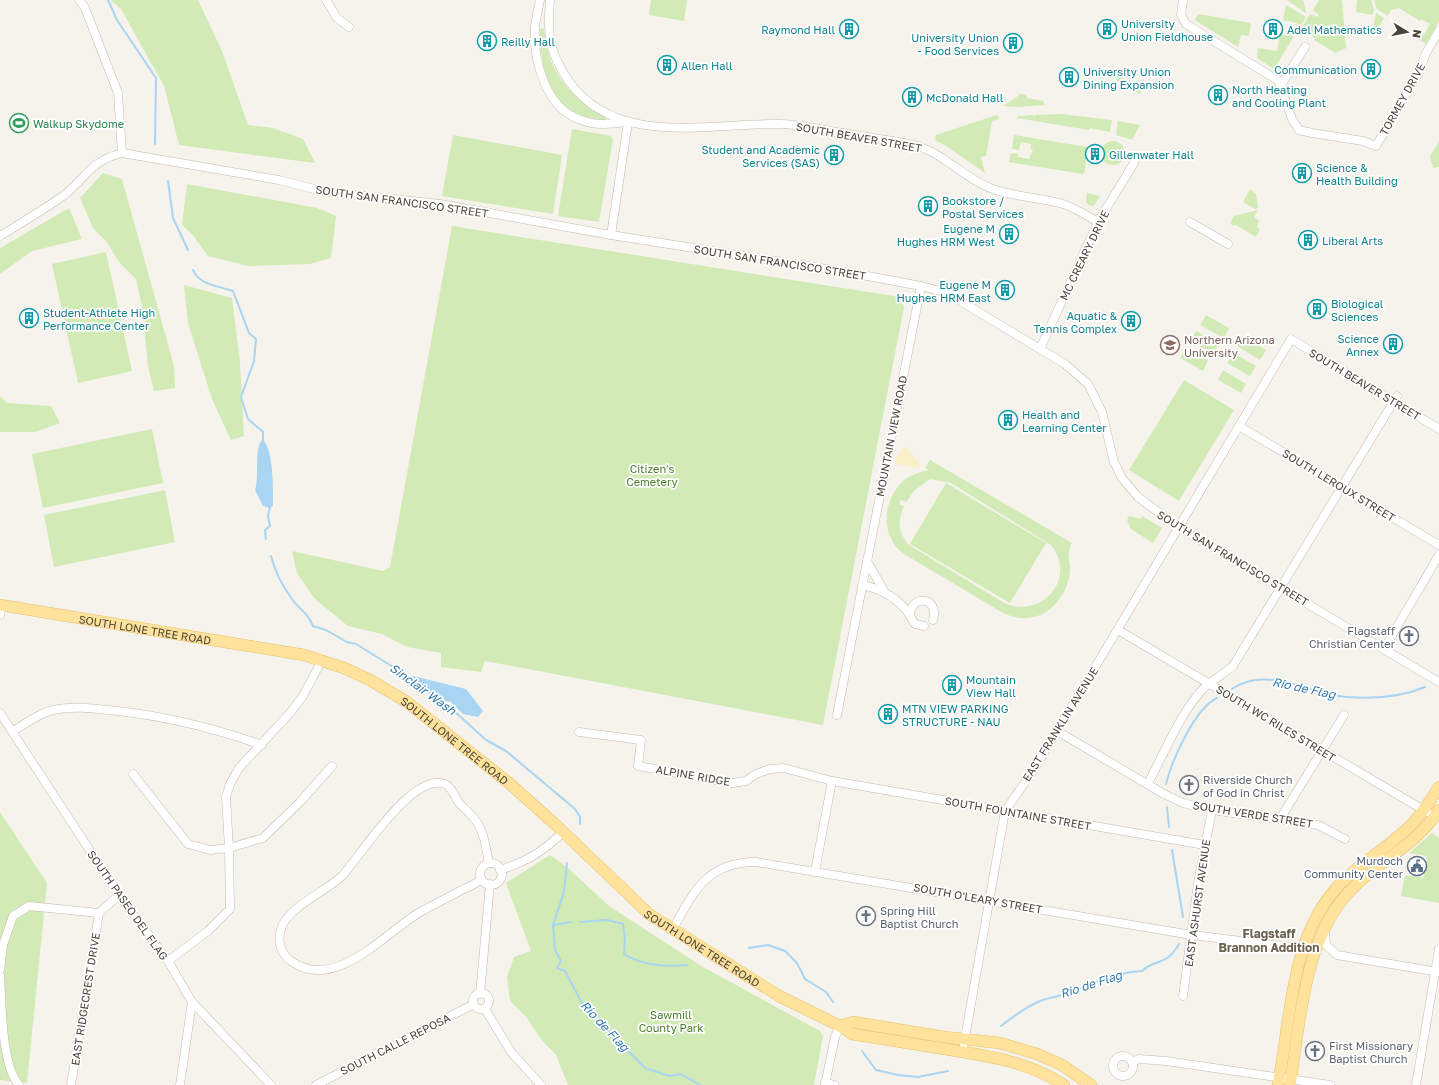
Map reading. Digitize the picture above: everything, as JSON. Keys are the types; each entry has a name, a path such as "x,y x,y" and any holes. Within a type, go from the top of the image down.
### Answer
{"main road":[{"name":"SOUTH LONE TREE ROAD","path":"1,608 304,655 322,660 370,680 407,702 509,783 649,914 779,996 840,1026 852,1034 1021,1063 1052,1077 1064,1085"},
{"path":"1285,1082 1295,982 1303,948 1322,907 1338,886 1358,866 1400,835 1424,810 1439,787"},
{"path":"1285,1082 1315,950 1326,924 1351,889 1423,831 1437,813"},
{"path":"840,1026 853,1022 1000,1043 1037,1054 1062,1065 1090,1085"}],"street":[{"path":"79,0 86,8 116,86 119,100 122,153"},
{"path":"326,0 337,18 348,27"},
{"path":"540,0 535,28 537,57 545,86 558,104 570,115 581,120 605,125 628,122"},
{"path":"550,0 548,24 550,44 562,71 574,89 589,102 628,122"},
{"path":"1183,0 1181,14 1186,24 1271,76 1281,85 1305,47"},
{"name":"TORMEY DRIVE","path":"1281,85 1292,119 1299,130 1308,133 1363,141 1376,146 1419,72 1426,53 1439,31"},
{"path":"611,235 628,122"},
{"name":"SOUTH BEAVER STREET","path":"628,122 682,128 790,125 914,145 938,154 986,186 1013,194 1064,205 1098,222"},
{"name":"SOUTH SAN FRANCISCO STREET","path":"0,236 64,195 90,168 106,157 122,153 279,180 326,192 440,204 611,235 921,286 947,293 1065,364 1088,384 1102,412 1114,462 1122,478 1138,497 1178,527 1439,682"},
{"name":"MC CREARY DRIVE","path":"1040,349 1098,222 1134,164"},
{"path":"1190,222 1228,244"},
{"name":"MOUNTAIN VIEW ROAD","path":"837,715 921,286"},
{"name":"SOUTH BEAVER STREET","path":"1291,339 1395,399 1439,429"},
{"name":"EAST FRANKLIN AVENUE","path":"963,1052 1005,811 1057,730 1118,630 1291,339"},
{"path":"1148,783 1195,698 1209,684 1233,666 1395,399"},
{"name":"SOUTH LEROUX STREET","path":"1239,426 1439,545"},
{"path":"1384,649 1439,555"},
{"path":"867,561 884,591"},
{"path":"862,585 884,591 903,604 915,624 924,626"},
{"path":"903,604 925,601 932,605 935,613 933,620"},
{"path":"910,616 911,607 916,602"},
{"name":"SOUTH WC RILES STREET","path":"1118,630 1424,810 1437,813"},
{"path":"168,961 208,931 230,909 226,797 230,784 239,768 262,745 303,696 322,660"},
{"path":"13,731 52,710 92,708 180,720 262,745"},
{"name":"SOUTH PASEO DEL FLAG","path":"0,713 119,895 168,961 192,1002 271,1085"},
{"path":"1280,819 1344,715"},
{"name":"SOUTH VERDE STREET","path":"1057,730 1148,783 1164,794 1183,803 1212,810 1318,825 1345,839"},
{"name":"ALPINE RIDGE","path":"579,732 641,740 638,766 733,783 746,781 770,768 784,768 832,781"},
{"path":"133,774 188,844 210,850 229,848 263,838 300,802 332,766"},
{"path":"815,871 832,781"},
{"name":"SOUTH FOUNTAINE STREET","path":"832,781 1205,845"},
{"path":"481,879 420,913 357,958 338,967 321,970 304,967 288,959 280,945 280,930 290,913 338,880 370,838 397,809 416,792 434,783 441,783 449,787 459,802 476,821 483,834 489,863"},
{"name":"EAST ASHURST AVENUE","path":"1183,996 1198,883 1212,810"},
{"path":"500,870 532,858 546,849 563,832"},
{"name":"SOUTH O'LEARY STREET","path":"673,929 696,891 712,873 727,865 741,862 756,862 1192,935 1315,950"},
{"path":"489,863 498,865 501,875 498,882 490,884 481,879 480,875 482,868 489,863"},
{"path":"480,994 490,884"},
{"path":"0,970 3,945 14,916 29,906 99,914 119,895"},
{"name":"EAST RIDGECREST DRIVE","path":"71,1085 99,914"},
{"path":"1326,924 1324,936 1326,944 1337,954 1437,972"},
{"path":"1416,1085 1437,972 1439,950"},
{"path":"0,976 6,1050 13,1079 19,1085"},
{"path":"480,994 474,998 474,1004 479,1008 485,1009 511,1052 541,1085"},
{"path":"480,994 486,996 489,1001 488,1006 485,1009"},
{"path":"180,1085 192,1002"},
{"name":"SOUTH CALLE REPOSA","path":"316,1085 474,1004"},
{"path":"834,1085 825,1084 835,1037 840,1026"},
{"path":"1132,1062 1138,1059 1166,1061 1285,1082 1330,1085"}],"green space":[{"path":"111,0 198,0 222,51 248,125 273,128 303,139 315,163 179,145 164,86 121,9"},
{"path":"651,0 687,0 684,21 649,15"},
{"path":"1287,0 1303,0 1307,14"},
{"path":"1319,0 1342,0 1346,48 1336,53 1314,40 1315,38 1303,31 1302,33 1299,32 1310,14 1318,17 1319,15 1313,10"},
{"path":"1357,0 1371,0 1374,11 1372,15 1356,12"},
{"path":"1374,0 1439,0 1439,21 1426,44 1418,39 1421,34 1424,35 1430,24 1421,19 1420,21 1399,8 1391,10 1388,16 1377,9"},
{"path":"1286,5 1306,17 1299,29 1296,28 1297,23 1283,20"},
{"path":"1376,13 1384,18 1378,28 1373,28"},
{"path":"1198,14 1251,23 1249,36 1241,35 1238,47 1195,20"},
{"path":"544,28 550,57 555,70 562,81 581,100 606,116 605,120 576,114 563,105 556,96 550,86 543,63 540,29"},
{"path":"1280,34 1294,36 1274,69 1257,58 1258,48 1277,51"},
{"path":"1123,68 1129,69 1123,78 1142,90 1140,94 1116,80"},
{"path":"1021,94 1027,95 1027,98 1043,101 1045,105 1018,107 1003,106"},
{"path":"1061,114 1112,120 1110,132 1017,118 1017,116 1033,115 1035,117 1035,115"},
{"path":"997,115 999,119 992,121 986,156 981,157 985,173 948,147 935,140 936,135"},
{"path":"1118,121 1140,125 1132,140 1116,135"},
{"path":"572,129 611,136 613,139 599,222 558,216"},
{"path":"453,135 562,155 553,214 442,196"},
{"path":"1014,135 1087,147 1085,171 1083,174 1009,162 1011,153 1018,154 1018,157 1029,159 1033,150 1031,150 1031,144 1021,142 1019,150 1012,149"},
{"path":"1113,141 1118,142 1124,148 1124,158 1118,164 1113,165 1108,164 1102,158 1101,153 1102,148 1108,142"},
{"path":"1439,141 1439,167 1433,168 1430,156"},
{"path":"103,173 122,179 174,366 175,388 154,391 148,366 142,306 136,279 119,262 106,241 93,228 80,198"},
{"path":"187,184 317,208 336,216 331,258 310,264 248,266 208,256 192,234 182,225"},
{"path":"1250,189 1256,194 1258,208 1255,209 1243,202"},
{"path":"1087,193 1100,196 1094,206 1088,205 1086,201"},
{"path":"69,208 82,239 32,251 0,274 0,248"},
{"path":"1258,210 1254,217 1259,221 1257,227 1260,230 1256,237 1236,225 1233,226 1230,223 1234,216"},
{"name":"Citizen's Cemetery","path":"452,226 900,297 904,307 823,725 485,661 481,672 441,667 441,653 407,647 382,634 348,626 315,599 297,573 292,551 383,571 390,567"},
{"path":"106,252 132,371 78,383 52,264"},
{"path":"184,285 232,298 240,363 244,436 231,440 212,399 188,323"},
{"path":"1206,315 1229,328 1224,338 1200,325"},
{"path":"1196,331 1219,344 1214,354 1191,341"},
{"path":"1243,336 1266,350 1260,360 1237,346"},
{"path":"1185,348 1208,361 1203,371 1180,358"},
{"path":"1233,353 1256,366 1250,376 1227,363"},
{"path":"1223,370 1246,384 1241,393 1218,380"},
{"path":"1184,380 1234,410 1179,501 1129,470"},
{"path":"0,396 7,403 51,406 60,423 35,432 0,432"},
{"path":"152,429 163,483 43,508 32,454"},
{"path":"930,460 1072,543 1069,554 1069,579 1062,595 1051,608 1036,617 1027,618 1017,618 1003,613 904,554 896,547 889,535 887,527 890,502 897,487 903,481 915,474 929,470 925,468","holes":["930,479 951,483 1051,545 1058,557 1060,570 1058,581 1052,592 1044,600 1033,605 1020,607 1006,604 909,545 905,540 900,527 900,517 904,506 899,504 901,500 906,502 914,491"]},
{"path":"946,483 1046,543 1010,603 910,544"},
{"path":"165,490 175,542 54,567 44,515"},
{"path":"1129,516 1141,519 1142,516 1162,528 1153,543 1131,529 1127,520"},
{"path":"0,812 47,883 27,1083 0,1080"},
{"path":"1432,833 1439,838 1439,903 1401,896 1405,875 1423,878 1427,856 1409,853"},
{"name":"Sawmill County Park","path":"550,855 568,868 609,906 703,967 820,1031 823,1036 814,1085 568,1085 556,1055 540,1038 527,1018 510,1001 507,977 514,957 531,951 506,883"}],"sand":[{"path":"905,446 921,465 919,468 895,464 896,458"}],"water":[{"path":"263,439 267,445 272,471 273,506 270,508 263,506 255,490 257,478 257,455 260,443"},
{"path":"413,676 466,689 483,711 478,717 463,714 451,702 435,699 407,678"}],"waterway":[{"name":"Sinclair Wash","path":"108,0 117,20 156,78 155,144"},
{"name":"Sinclair Wash","path":"168,181 173,218 188,250"},
{"name":"Sinclair Wash","path":"193,270 196,275 205,282 233,291 249,333 256,339 254,361 241,397 248,419 263,432 263,440"},
{"name":"Sinclair Wash","path":"266,539 265,530 270,526 268,516 270,506"},
{"name":"Sinclair Wash","path":"271,556 285,589 295,603 306,614 313,626 326,630 347,642 356,644 411,678"},
{"name":"Rio de Flag","path":"1232,689 1245,682 1274,680 1333,695 1366,698 1396,695 1425,687"},
{"name":"Rio de Flag","path":"1166,784 1173,762 1193,723 1201,712 1217,698"},
{"name":"Sinclair Wash","path":"441,699 486,740 506,751 575,809 580,817 580,824"},
{"name":"Rio de Flag","path":"1167,807 1169,827"},
{"name":"Rio de Flag","path":"1172,850 1183,917"},
{"name":"Rio de Flag","path":"567,863 564,892 553,925 555,950 561,961 557,968 565,971 584,1007 595,1013 610,1033 645,1068 669,1076 681,1074 700,1085"},
{"name":"Rio de Flag","path":"580,922 607,920 623,924 625,939 624,954 631,958 654,965 687,965"},
{"name":"Rio de Flag","path":"553,925 571,922"},
{"name":"Rio de Flag","path":"1001,1026 1024,1009 1040,1001 1068,993 1115,975 1142,971 1170,956 1179,944"},
{"name":"Rio de Flag","path":"749,948 768,945 785,951 797,963 805,979 826,992 833,1002"},
{"name":"Rio de Flag","path":"862,1051 876,1070 898,1075 918,1077 948,1071"}],"place":[{"name":"Raymond Hall","path":"849,29"},
{"name":"University Union Fieldhouse","path":"1107,29"},
{"name":"Adel Mathematics","path":"1273,29"},
{"name":"Reilly Hall","path":"487,41"},
{"name":"University Union - Food Services","path":"1013,43"},
{"name":"Allen Hall","path":"667,65"},
{"name":"Communication","path":"1371,69"},
{"name":"University Union Dining Expansion","path":"1069,77"},
{"name":"North Heating and Cooling Plant","path":"1218,95"},
{"name":"McDonald Hall","path":"912,97"},
{"name":"Walkup Skydome","path":"19,123"},
{"name":"Gillenwater Hall","path":"1095,154"},
{"name":"Student and Academic Services (SAS)","path":"834,155"},
{"name":"Science & Health Building","path":"1302,173"},
{"name":"Bookstore / Postal Services","path":"928,206"},
{"name":"Eugene M Hughes HRM West","path":"1009,234"},
{"name":"Liberal Arts","path":"1308,240"},
{"name":"Eugene M Hughes HRM East","path":"1005,290"},
{"name":"Biological Sciences","path":"1317,309"},
{"name":"Student-Athlete High Performance Center","path":"29,318"},
{"name":"Aquatic & Tennis Complex","path":"1131,321"},
{"name":"Science Annex","path":"1393,344"},
{"name":"Northern Arizona University","path":"1170,345"},
{"name":"Health and Learning Center","path":"1008,420"},
{"name":"Flagstaff Christian Center","path":"1409,636"},
{"name":"Mountain View Hall","path":"952,685"},
{"name":"MTN VIEW PARKING STRUCTURE - NAU","path":"888,714"},
{"name":"Riverside Church of God in Christ","path":"1189,785"},
{"name":"Murdoch Community Center","path":"1417,866"},
{"name":"Spring Hill Baptist Church","path":"866,916"},
{"name":"First Missionary Baptist Church","path":"1315,1051"}],"district":[{"name":"Flagstaff Brannon Addition","path":"1269,940"}]}
